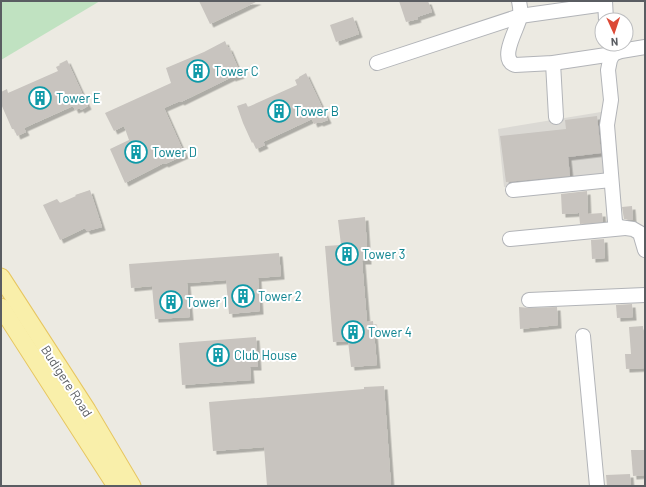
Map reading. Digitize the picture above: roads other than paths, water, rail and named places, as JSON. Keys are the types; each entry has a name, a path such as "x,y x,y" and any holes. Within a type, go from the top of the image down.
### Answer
{"main road":[{"name":"Budigere Road","path":"1,277 87,410 132,486"},
{"name":"Budigere Road","path":"1,307 116,486"}],"street":[{"path":"519,1 520,16 510,46 509,61 511,64 516,65 552,62 598,52"},
{"path":"377,63 520,16 605,3"},
{"path":"634,49 645,47"},
{"path":"611,52 608,70 611,100 607,125 615,222 619,227 633,229 640,233 645,250"},
{"path":"552,62 556,117"},
{"path":"513,190 611,180"},
{"path":"510,239 626,228"},
{"path":"529,300 645,295"},
{"path":"584,336 597,486"}],"place":[{"name":"Tower C","path":"198,71"},
{"name":"Tower E","path":"40,98"},
{"name":"Tower B","path":"279,111"},
{"name":"Tower D","path":"136,152"},
{"name":"Tower 3","path":"347,254"},
{"name":"Tower 2","path":"243,296"},
{"name":"Tower 1","path":"171,302"},
{"name":"Tower 4","path":"353,332"},
{"name":"Club House","path":"218,355"}]}
